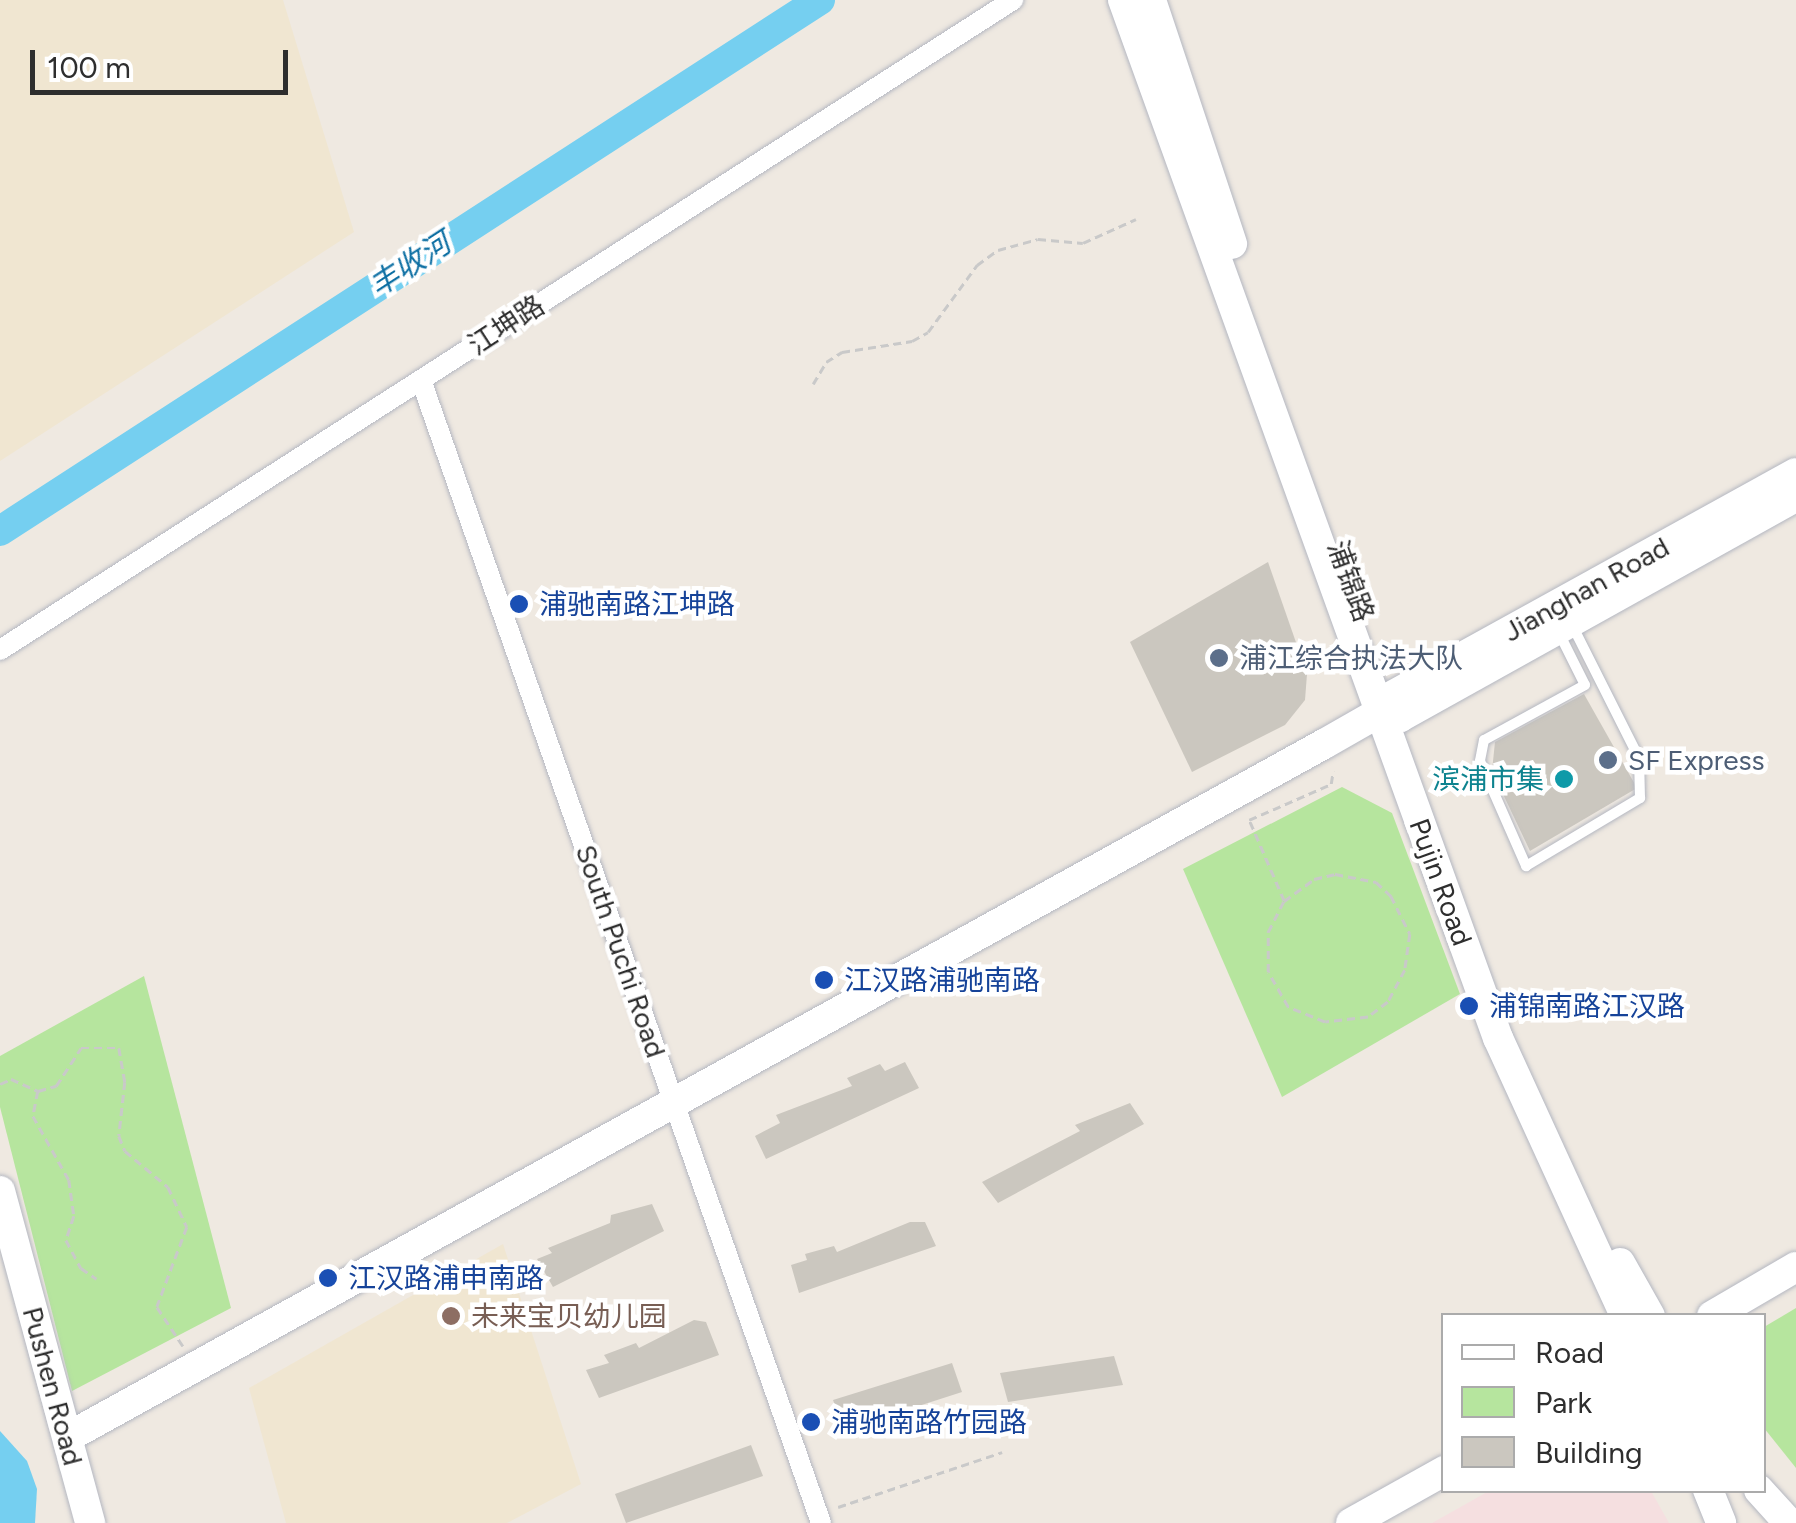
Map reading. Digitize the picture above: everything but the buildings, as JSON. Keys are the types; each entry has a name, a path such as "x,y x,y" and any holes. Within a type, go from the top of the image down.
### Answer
{"street":[{"name":"江坤路","path":"0,650 1013,0"},
{"name":"Pujin Road","path":"1123,0 1391,708 1498,1038 1624,1313"},
{"name":"浦锦路","path":"1151,0 1391,708 1550,1112 1649,1313"},
{"name":"South Puchi Road","path":"420,380 819,1519"},
{"name":"Jianghan Road","path":"1391,708 1796,473"},
{"path":"68,1438 1391,708 1564,626 1796,497"},
{"name":"Pushen Road","path":"0,1191 90,1523"},
{"path":"1717,1313 1796,1268"},
{"path":"1351,1523 1441,1473"},
{"path":"1709,1493 1721,1523"},
{"path":"1761,1493 1789,1523"}],"lane":[{"path":"1564,626 1639,758 1640,798 1526,866 1480,761 1484,740 1585,685 1564,626"}],"path":[{"path":"814,384 826,362 842,352 912,341 928,332 978,265 998,250 1038,239 1084,242 1136,219"},
{"path":"1284,902 1249,820 1331,784 1333,771"},
{"path":"1335,874 1376,882 1391,896 1410,934 1405,970 1388,1002 1346,1023 1288,1007 1268,972 1268,932 1284,902 1314,879 1335,874"},
{"path":"38,1091 68,1075 80,1048 118,1048 125,1072 119,1136 125,1151 168,1186 186,1227 158,1307 189,1356"},
{"path":"0,1084 11,1080 38,1091"},
{"path":"38,1091 33,1116 69,1180 74,1216 66,1240 81,1268 96,1279"},
{"path":"819,1519 1002,1452"}],"shaded area":[{"path":"0,0 283,0 354,232 0,461"},
{"name":"未来宝贝幼儿园","path":"503,1244 581,1484 507,1523 286,1523 249,1388"},
{"path":"1485,1493 1652,1493 1669,1523 1432,1523"}],"green space":[{"path":"1342,787 1392,813 1460,994 1282,1097 1183,869"},
{"path":"144,976 231,1308 72,1391 0,1107 0,1056"},
{"path":"1796,1308 1796,1468 1766,1430 1766,1326"}],"water":[{"path":"0,1431 27,1461 37,1489 35,1523 0,1523"}],"waterway":[{"name":"丰收河","path":"0,531 820,0"}],"place":[{"name":"浦驰南路江坤路","path":"519,604"},
{"name":"浦江综合执法大队","path":"1219,658"},
{"name":"SF Express","path":"1608,760"},
{"name":"滨浦市集","path":"1564,779"},
{"name":"江汉路浦驰南路","path":"824,980"},
{"name":"浦锦南路江汉路","path":"1469,1006"},
{"name":"江汉路浦申南路","path":"328,1278"},
{"name":"未来宝贝幼儿园","path":"451,1316"},
{"name":"浦驰南路竹园路","path":"811,1422"}]}
